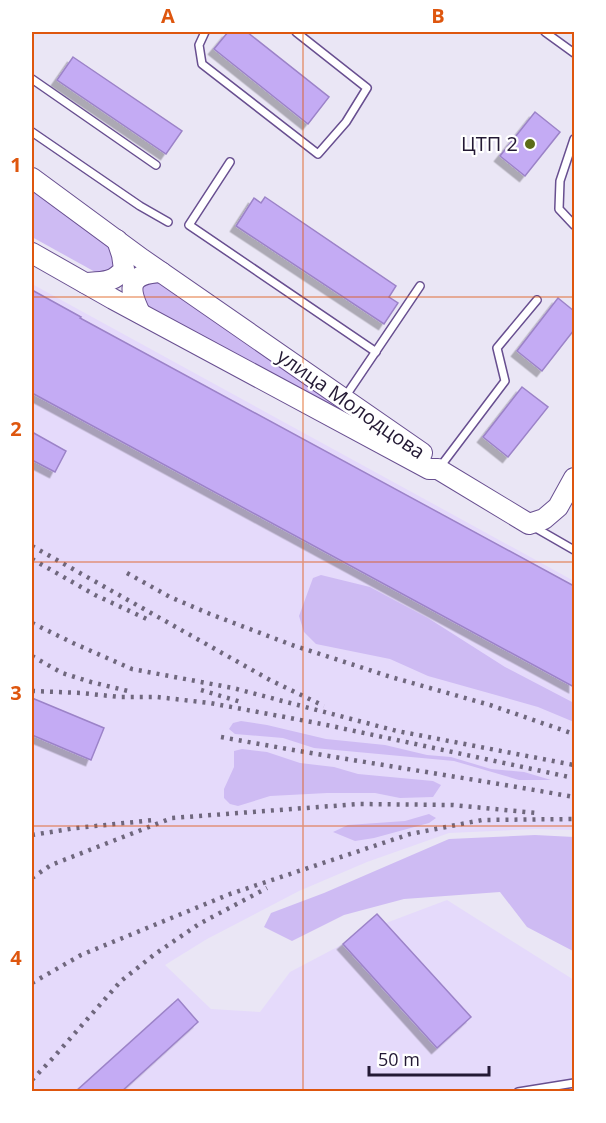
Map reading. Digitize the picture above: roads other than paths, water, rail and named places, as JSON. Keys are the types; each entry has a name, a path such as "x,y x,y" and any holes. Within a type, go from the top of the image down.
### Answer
{"street":[{"name":"улица Молодцова","path":"32,178 161,272 436,463 438,469 429,469 419,464 32,253"},
{"path":"85,283 105,282 119,276 124,269 117,240"},
{"path":"140,313 133,298 132,286 137,278 148,273 161,272"},
{"path":"438,469 530,524 544,519 558,507 574,478"}],"lane":[{"path":"205,32 199,45 202,64 318,154 346,122 367,88 296,32"},
{"path":"545,32 574,53"},
{"path":"32,79 156,165"},
{"path":"32,132 140,206 168,222"},
{"path":"574,140 560,182 559,209 574,225"},
{"path":"230,162 189,225 376,352"},
{"path":"344,399 420,286"},
{"path":"438,469 505,381 497,348 537,300"},
{"path":"530,524 574,550"},
{"path":"518,1092 574,1083"}],"railway":[{"path":"32,546 270,680 324,706"},
{"path":"32,559 95,595 149,620"},
{"path":"127,573 170,597 292,645 391,677 490,705 574,734"},
{"path":"32,623 132,669 233,688 397,731 574,765"},
{"path":"32,656 62,673 128,691"},
{"path":"201,690 241,702"},
{"path":"32,691 157,697 210,703 322,724 574,778"},
{"path":"221,737 574,797"},
{"path":"32,878 51,865 172,818 359,804 453,805 536,813"},
{"path":"32,983 81,955 230,894 410,834 482,820 574,819"},
{"path":"32,835 154,820"},
{"path":"32,1080 121,981 199,924 267,888"}],"place":[{"name":"ЦТП 2","path":"530,144"}]}
